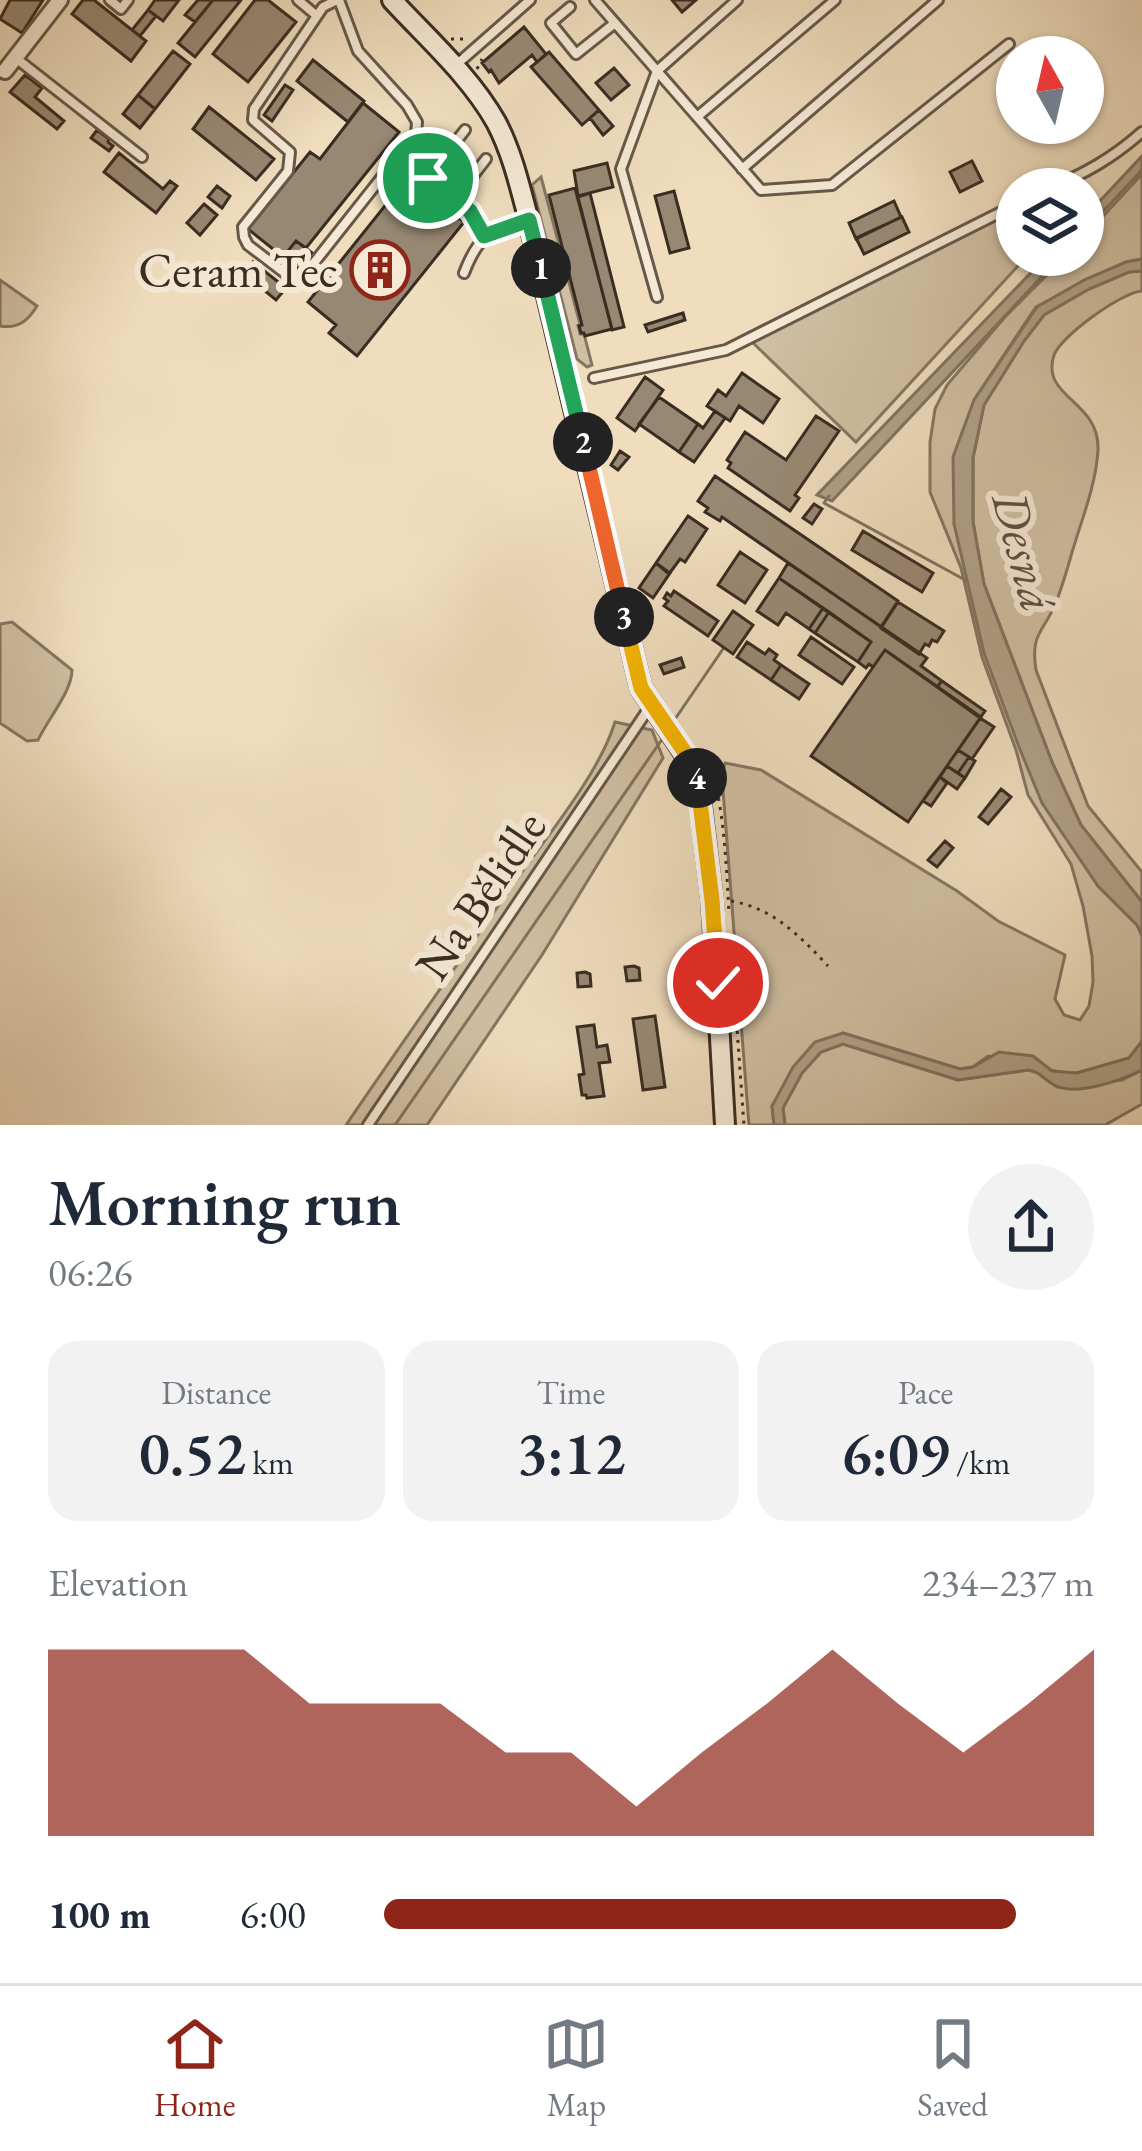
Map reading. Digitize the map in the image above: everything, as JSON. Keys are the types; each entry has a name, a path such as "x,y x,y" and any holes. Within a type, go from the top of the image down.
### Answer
{"street":[{"path":"2,74 60,0"},
{"path":"392,0 455,66 499,127 529,220 641,688 688,757 698,781 712,900 725,1125"}],"lane":[{"path":"110,0 121,9 128,0"},
{"path":"298,0 317,16"},
{"path":"338,0 358,51 418,122 416,134 398,159 298,283 244,237 243,227 291,161 290,152 253,120 254,109 323,7 338,0"},
{"path":"455,66 530,0"},
{"path":"595,0 760,190 832,185 996,54"},
{"path":"657,297 621,169 657,71 737,0"},
{"path":"698,117 835,0"},
{"path":"742,169 938,0"},
{"path":"570,7 551,23 575,53 615,23"},
{"path":"16,58 142,157"},
{"path":"465,130 428,178 470,211 484,236"},
{"path":"1096,168 1142,132"},
{"path":"455,199 486,159"},
{"path":"594,378 726,350 996,215"},
{"path":"464,273 484,236 529,220"},
{"name":"Na Bělidle","path":"368,1125 662,720"}],"path":[{"path":"712,900 759,908 785,923 828,965"}],"shaded area":[{"path":"1142,156 1142,170 1104,211 1104,197"},
{"path":"1142,174 1142,259 1104,273 1104,215"},
{"path":"541,177 592,365 587,367 577,359 532,185"},
{"path":"996,219 996,276 1009,276 856,442 751,341"},
{"path":"1142,259 1142,271 1089,289 1044,315 984,405 973,458 973,522 984,584 1052,762 1081,825 1142,902 1142,936 1098,886 1042,803 984,653 954,524 953,457 974,400 1037,307 1126,262"},
{"path":"1142,271 1142,291 1093,316 1054,355 1055,381 1090,420 1098,450 1085,512 1059,596 1037,640 1035,657 1088,806 1142,872 1142,902 1081,825 984,584 973,522 973,458 984,405 1044,315 1089,289"},
{"path":"1028,276 1042,276 832,501 817,495"},
{"path":"1046,276 1098,276 1036,307 974,400 954,524 1098,886 1142,936 1142,1043 1129,1058 1063,1073 988,1056 973,1067 960,1069 843,1033 815,1043 772,1106 774,1125 749,1125 722,777 725,763 761,770 998,921 1065,955 1055,999 1064,1015 1080,1020 1089,1006 1092,956 1071,864 1028,795 982,657 961,568 930,492 935,409 947,385"},
{"path":"0,280 37,306 17,325 0,326"},
{"path":"12,622 72,670 64,696 38,740 27,741 0,723 0,624"},
{"path":"615,722 652,730 663,758 542,955 427,1125 346,1125 574,800"},
{"path":"843,1033 960,1069 999,1052 1033,1056 1052,1071 1077,1073 1129,1058 1142,1041 1142,1070 1074,1089 1054,1085 1028,1070 958,1080 843,1044 821,1052 802,1073 783,1108 785,1125 774,1125 772,1106 793,1067 815,1042"},
{"path":"843,1044 958,1080 1028,1070 1057,1087 1122,1080 1142,1070 1142,1104 1105,1125 785,1125 783,1108 802,1073 821,1052"}],"building":[{"path":"10,0 43,0 22,33 0,19"},
{"path":"83,0 94,0 146,41 131,61 72,14"},
{"path":"155,0 179,0 163,21 148,10"},
{"path":"198,0 213,0 195,22 185,15"},
{"path":"213,0 241,0 195,57 178,43"},
{"path":"255,0 268,0 296,22 248,82 213,54"},
{"path":"672,0 696,0 682,12"},
{"path":"148,10 156,16 140,36 132,30"},
{"path":"524,27 546,54 537,62 532,55 499,83 482,63"},
{"path":"173,51 190,64 155,109 138,95"},
{"path":"549,52 599,110 582,125 531,67"},
{"path":"313,60 364,101 348,122 297,81"},
{"path":"614,68 629,85 611,100 596,83"},
{"path":"25,75 42,88 35,97 64,121 57,129 10,92"},
{"path":"285,85 293,90 272,121 264,115"},
{"path":"138,95 155,109 140,128 123,114"},
{"path":"363,103 399,132 306,248 296,241 283,257 248,229 310,152 320,159"},
{"path":"209,107 274,159 256,180 193,129"},
{"path":"599,110 613,126 603,135 590,118"},
{"path":"97,130 113,146 109,151 91,138"},
{"path":"440,137 448,144 416,184 409,177"},
{"path":"119,153 163,189 170,181 177,186 156,213 104,172"},
{"path":"972,161 982,181 960,192 950,172"},
{"path":"607,163 613,187 578,196 574,171"},
{"name":"Ceram Tec","path":"408,177 464,222 357,356 329,333 336,325 308,302"},
{"path":"217,186 230,196 222,208 208,197"},
{"path":"575,188 612,329 585,336 549,195"},
{"path":"674,191 689,248 670,253 655,196"},
{"path":"590,193 624,327 612,330 578,197"},
{"path":"894,201 901,217 856,239 849,223"},
{"path":"204,204 217,215 200,235 187,223"},
{"path":"902,217 909,232 864,254 856,238"},
{"path":"296,241 312,253 301,271 283,257"},
{"path":"253,262 286,288 276,300 244,274"},
{"path":"683,313 685,320 648,332 645,325"},
{"path":"742,373 779,399 763,423 739,406 730,421 707,406 718,390 726,396"},
{"path":"645,377 663,390 635,431 617,418"},
{"path":"659,397 698,424 679,452 639,424"},
{"path":"715,411 725,418 694,462 679,452 698,424 703,428"},
{"path":"816,416 839,431 795,495 799,498 790,511 728,468 727,460 745,432 786,460"},
{"path":"620,451 629,457 618,470 611,465"},
{"path":"715,476 898,601 881,627 722,517 720,521 705,512 708,508 698,501"},
{"path":"814,504 822,509 812,524 803,518"},
{"path":"688,516 707,529 685,562 680,559 669,574 656,563"},
{"path":"863,531 933,573 922,592 852,550"},
{"path":"740,552 767,570 745,603 718,585"},
{"path":"656,563 670,573 653,598 639,588"},
{"path":"788,563 927,658 921,666 942,681 937,687 885,650 873,667 858,662 871,642 779,578"},
{"path":"779,578 823,608 809,629 786,613 778,625 757,611"},
{"path":"674,591 718,621 708,636 664,606 667,593 671,596"},
{"path":"898,602 944,631 919,654 881,628"},
{"path":"823,608 829,612 815,633 809,629"},
{"path":"733,611 753,625 733,654 713,640"},
{"path":"829,612 871,642 858,662 815,633"},
{"path":"811,637 854,667 842,684 799,655"},
{"path":"747,642 765,654 769,649 777,655 774,660 781,665 771,680 737,657"},
{"path":"885,650 981,717 908,822 811,756"},
{"path":"681,658 684,667 664,674 660,665"},
{"path":"781,665 809,684 799,699 771,680"},
{"path":"942,681 985,711 980,718 937,687"},
{"path":"980,718 994,727 972,759 958,750"},
{"path":"958,750 969,757 958,773 947,766"},
{"path":"969,757 975,761 965,778 958,773"},
{"path":"947,766 965,778 957,789 940,777"},
{"path":"940,777 947,783 931,806 923,801"},
{"path":"1001,789 1011,797 988,824 979,817"},
{"path":"945,841 953,848 937,867 928,860"},
{"path":"625,967 639,968 640,980 627,981"},
{"path":"577,973 590,974 591,986 578,987"},
{"path":"655,1016 665,1087 643,1090 633,1019"},
{"path":"594,1025 597,1047 607,1045 610,1062 599,1063 604,1096 587,1098 582,1095 579,1075 584,1074 577,1027"}],"waterway":[{"path":"829,496 824,503 967,581"},
{"path":"673,722 723,649"},
{"path":"395,1125 665,735"}],"place":[{"name":"Ceram Tec","path":"380,270"}],"route":[{"path":"428,178 470,211 484,236 529,220 641,688 688,757 698,781 718,983"}],"water label":[{"name":"Desná","path":"1025,551"}]}
